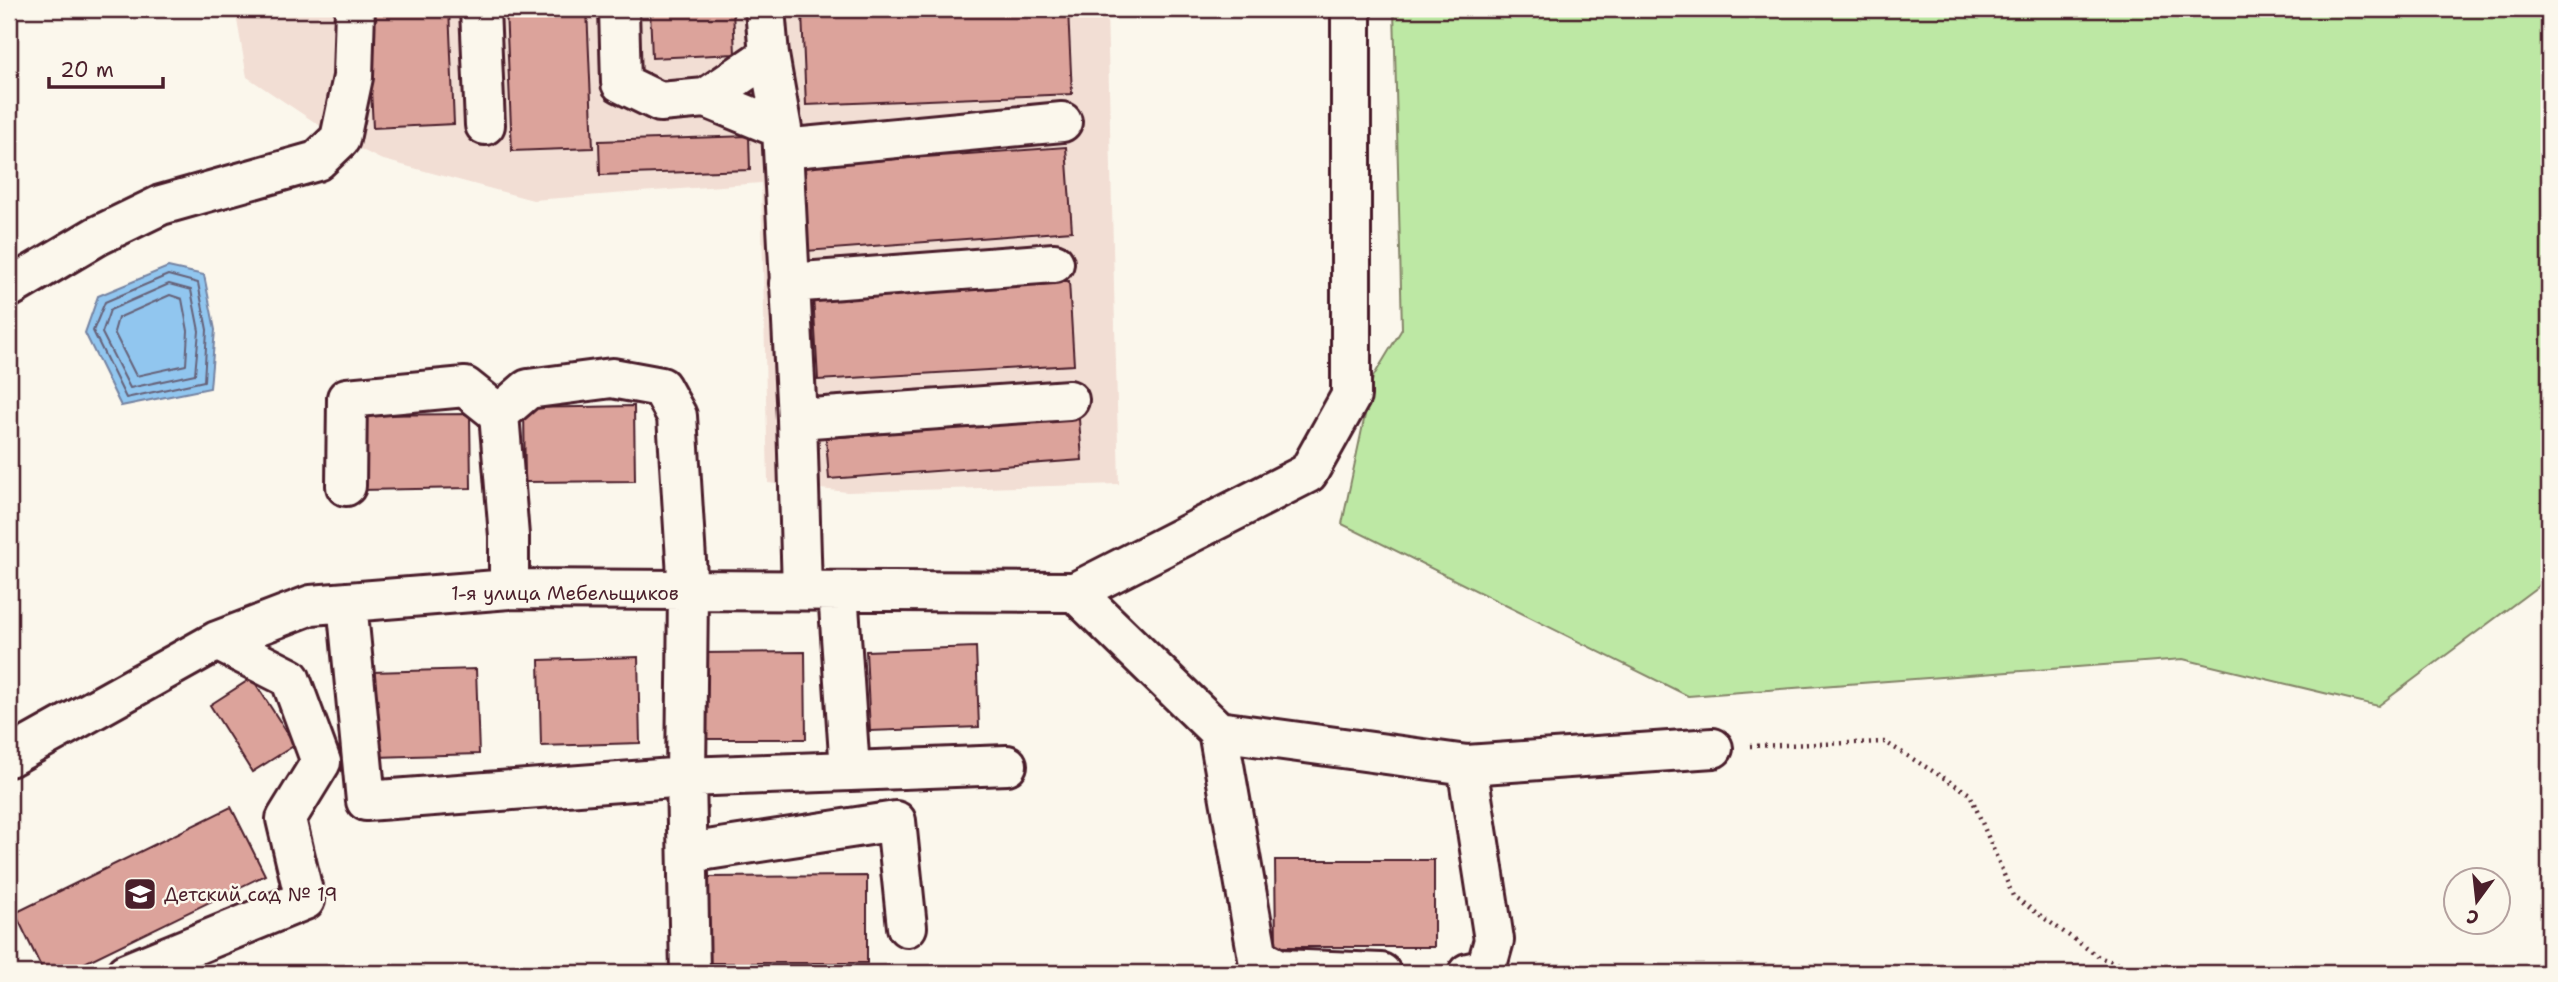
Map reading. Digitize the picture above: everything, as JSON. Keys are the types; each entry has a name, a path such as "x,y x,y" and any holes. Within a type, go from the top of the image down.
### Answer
{"street":[{"path":"9,288 97,236 161,205 317,160 340,139 353,77 355,9"},
{"path":"480,9 485,125"},
{"path":"619,9 621,83 660,102 706,98 769,55"},
{"path":"765,9 782,139 797,419 820,590 850,771"},
{"path":"1351,9 1351,396 1308,473 1074,592 1218,731 1258,958 1280,969 1381,973"},
{"path":"706,98 782,139 1062,122"},
{"path":"789,283 1054,263"},
{"path":"499,414 528,389 612,378 661,387 677,416 688,592 686,777 690,973"},
{"path":"346,486 347,398 465,387 499,414 509,536 509,589"},
{"path":"797,419 1069,400"},
{"name":"1-я улица Мебельщиков","path":"9,757 216,641 311,605 509,589 1074,592"},
{"path":"346,602 366,801 686,777 1007,765"},
{"path":"127,973 305,900 286,819 321,762 290,678 216,641"},
{"path":"1218,731 1467,765 1713,748"},
{"path":"1467,765 1494,940 1486,969 1468,973"},
{"path":"688,853 896,821 907,927"}],"path":[{"path":"1713,748 1885,742 1970,794 2013,896 2099,957 2141,973"}],"shaded area":[{"path":"235,9 1107,9 1119,484 847,492 768,483 761,183 533,200 380,159 340,139 247,77"}],"green space":[{"path":"1394,9 2549,9 2549,578 2378,706 2183,659 1688,696 1342,524 1373,377 1402,329"}],"water":[{"path":"168,267 204,275 215,330 210,388 121,406 85,333 98,296"}],"building":[{"path":"367,9 449,9 454,124 373,128"},
{"path":"506,9 587,9 593,148 512,151"},
{"path":"650,9 733,9 735,54 652,58"},
{"path":"911,9 1068,9 1072,94 806,105 802,13"},
{"path":"749,136 750,170 600,175 599,141"},
{"path":"1066,147 1072,231 806,251 800,166"},
{"path":"1069,281 1074,365 818,380 813,296"},
{"path":"634,406 635,481 525,482 524,408"},
{"path":"470,414 471,488 361,490 360,415"},
{"path":"1079,419 1082,460 829,479 826,438"},
{"path":"976,647 979,727 870,731 866,651"},
{"path":"805,652 806,739 703,739 702,653"},
{"path":"638,657 640,743 541,746 539,660"},
{"path":"476,669 479,754 376,757 372,672"},
{"path":"252,678 295,745 252,772 210,705"},
{"name":"Детский сад № 19","path":"231,807 265,875 64,973 44,973 15,913"},
{"path":"1275,860 1434,860 1434,947 1276,947"},
{"path":"867,876 867,963 708,963 708,877"}],"place":[{"name":"Детский сад № 19","path":"140,894"}]}
